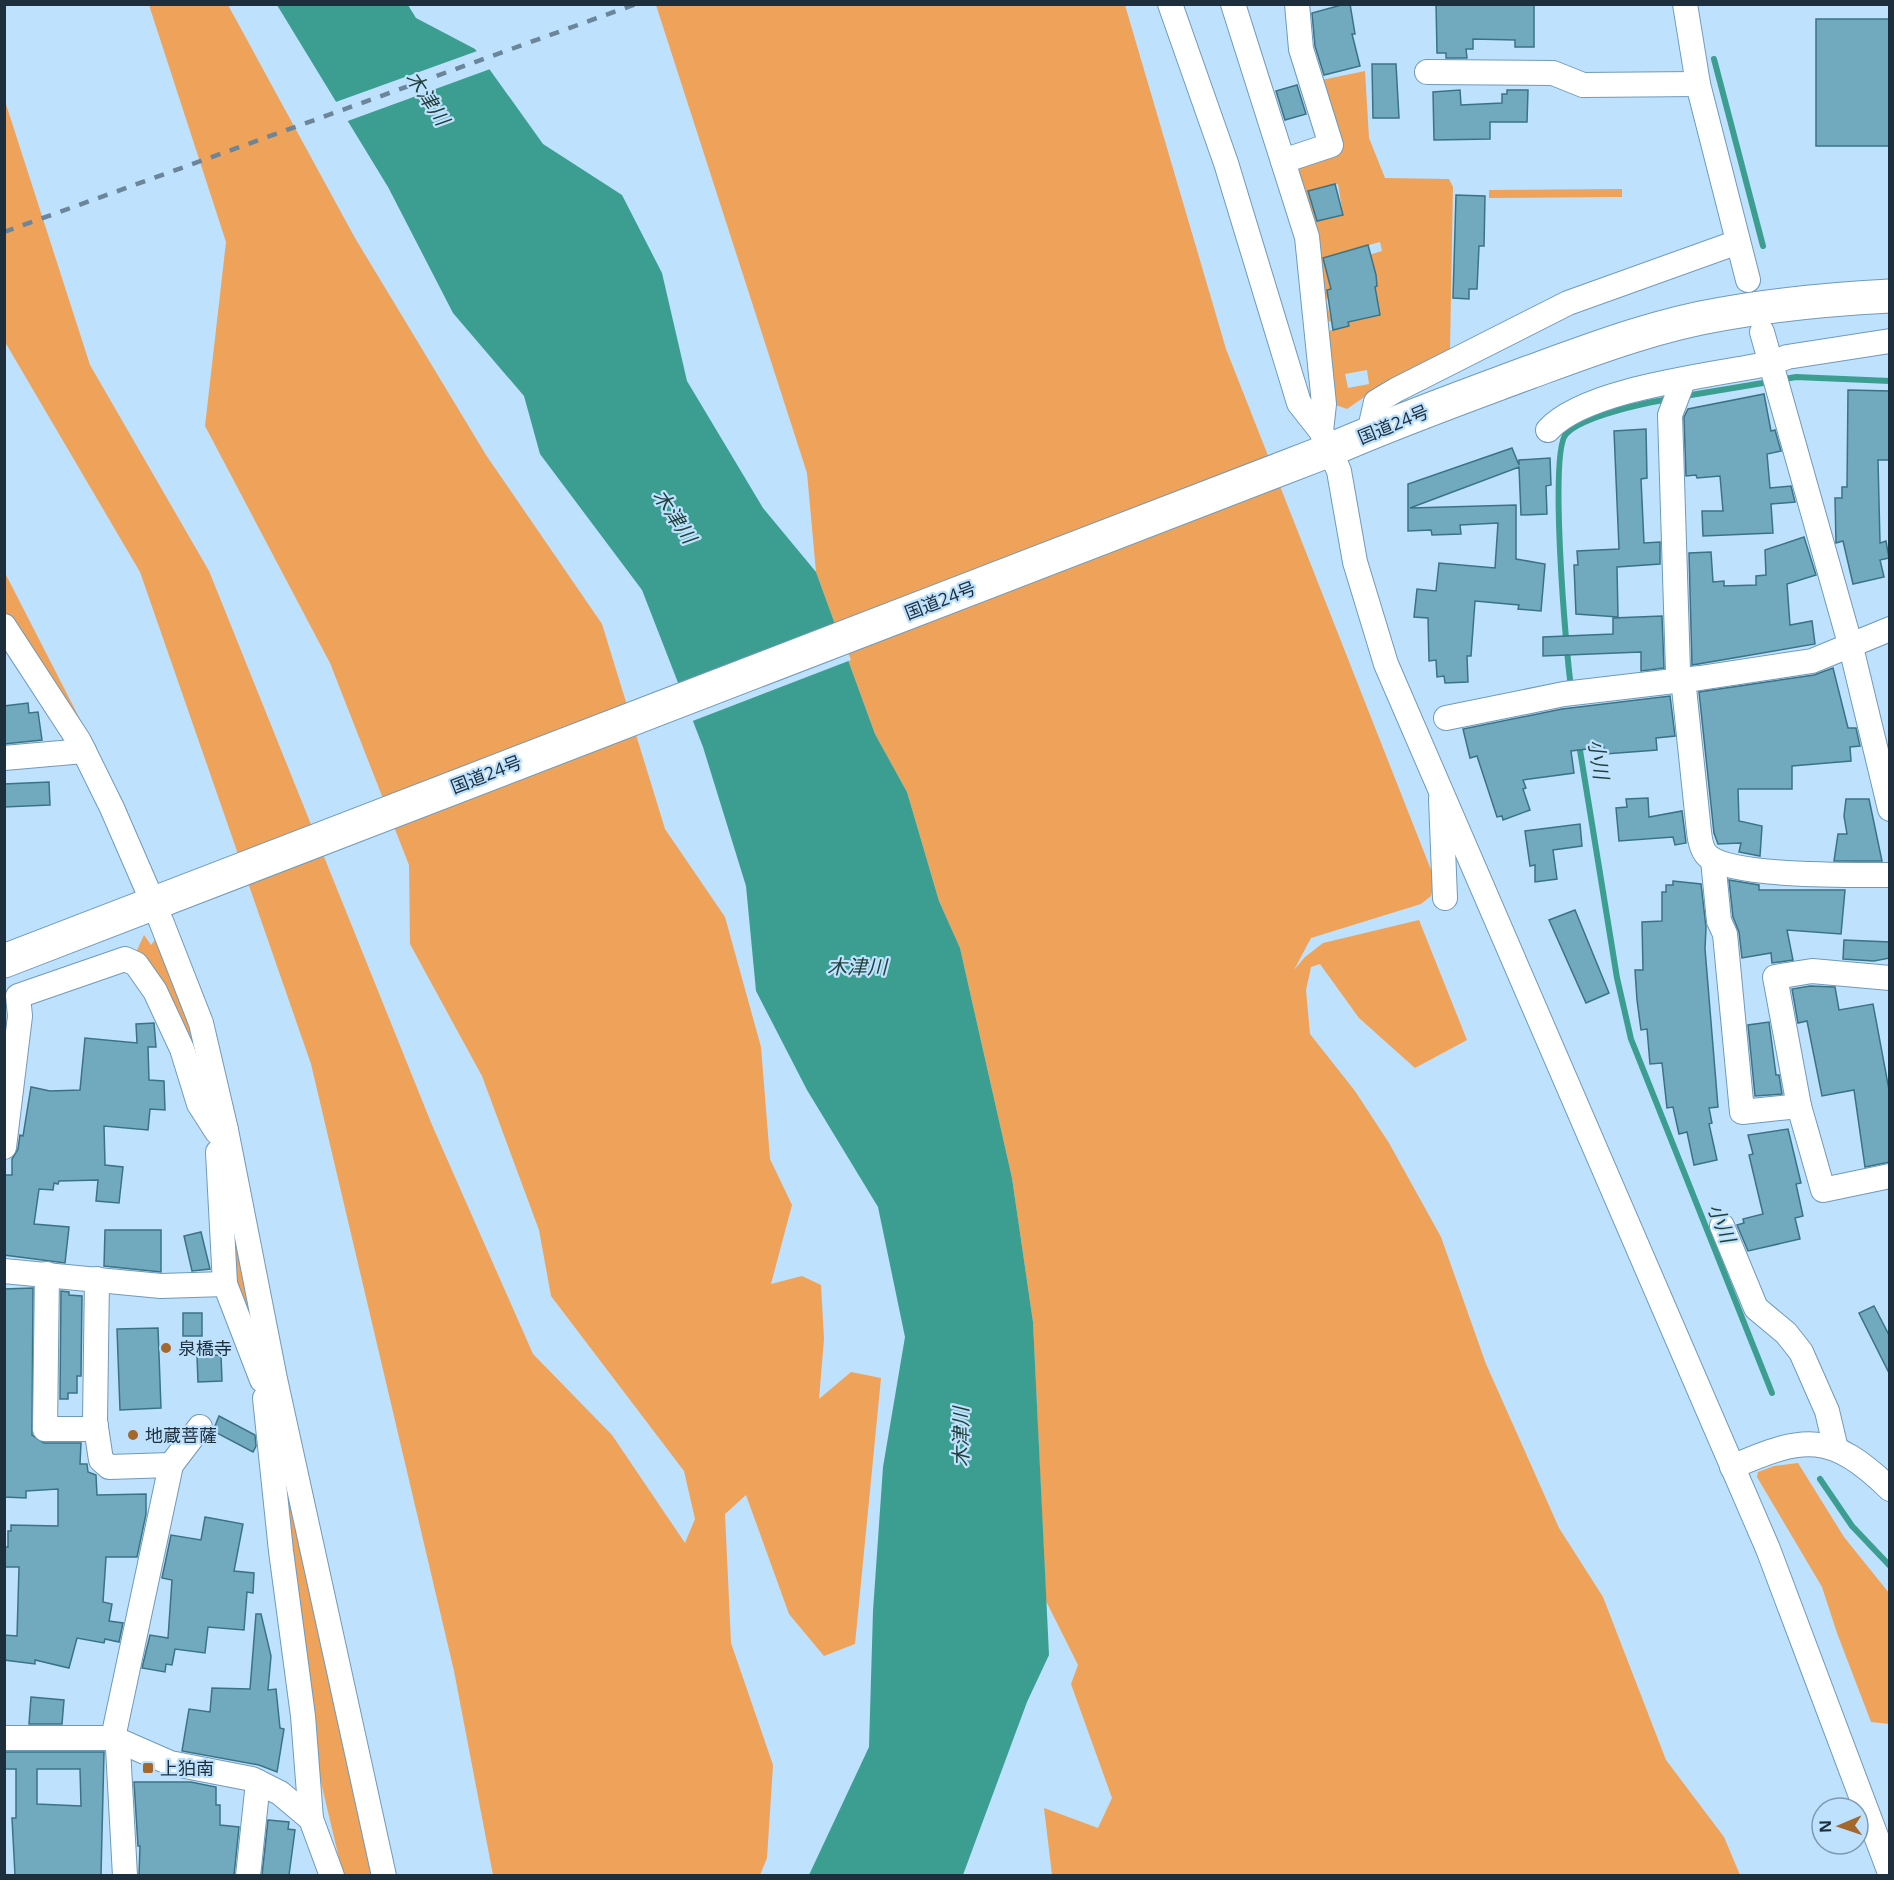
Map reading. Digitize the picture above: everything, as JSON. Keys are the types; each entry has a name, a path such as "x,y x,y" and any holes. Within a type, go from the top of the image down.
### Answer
{"highway":[{"name":"国道24号","path":"4,961 1319,447 1369,433 1430,408 1640,334 1721,314 1808,301 1890,296"}],"street":[{"path":"1170,4 1226,163 1299,403 1319,447 1339,471 1355,562 1382,653 1768,1549 1890,1874"},
{"path":"1233,4 1307,237 1324,404 1319,447"},
{"path":"1283,161 1330,145 1301,49 1297,4"},
{"path":"1685,4 1698,84 1748,280"},
{"path":"1427,72 1553,73 1583,85 1698,84"},
{"path":"1369,433 1376,402 1396,390 1568,303 1738,242"},
{"path":"1762,332 1851,647 1890,809"},
{"path":"1548,430 1563,416 1594,402 1682,383 1775,374 1787,357 1890,341"},
{"path":"1682,383 1671,408 1672,530 1678,671 1681,680 1699,832 1704,851 1713,860 1728,865 1762,870 1818,875 1890,876"},
{"path":"4,626 13,651 84,752 162,899 201,1023 269,1380 384,1875"},
{"path":"1446,718 1564,694 1812,661 1851,647 1890,629"},
{"path":"4,758 84,752"},
{"path":"1441,788 1445,898"},
{"path":"1713,860 1719,921 1725,934 1742,1112 1799,1106"},
{"path":"4,1147 20,1016 18,996 125,959 136,964 155,991 182,1049 199,1104 221,1131 225,1284 269,1380 303,1716 311,1819 332,1875"},
{"path":"1890,978 1812,971 1775,977 1799,1106 1822,1190 1890,1176"},
{"path":"1722,1226 1756,1308 1786,1333 1801,1352 1827,1411 1836,1449"},
{"path":"4,1271 161,1286 225,1284"},
{"path":"47,1274 45,1429 85,1429 96,1426"},
{"path":"97,1279 96,1426 104,1464 109,1467 171,1465"},
{"path":"125,1875 118,1748 113,1738 171,1465 200,1427"},
{"path":"1732,1467 1790,1446 1821,1445 1836,1449 1862,1462 1890,1489"},
{"path":"4,1738 113,1738 170,1763 258,1782 280,1793 311,1819"},
{"path":"248,1875 258,1782"}],"shaded area":[{"path":"149,5 228,5 355,238 486,455 602,624 665,829 725,917 761,1047 770,1159 792,1205 771,1284 802,1276 821,1285 824,1339 819,1399 851,1372 881,1378 855,1644 824,1656 789,1614 746,1495 725,1514 731,1643 773,1765 767,1858 760,1875 493,1875 454,1671 311,1064 140,572 5,342 4,98 90,365 209,571 432,1125 533,1354 612,1435 685,1543 695,1519 684,1471 551,1296 539,1230 482,1076 410,944 409,865 330,663 205,426 226,242"},
{"path":"656,5 1125,5 1226,349 1435,880 1431,896 1421,904 1311,938 1294,970 1305,957 1323,943 1419,920 1467,1040 1415,1068 1359,1018 1320,964 1311,967 1306,990 1310,1034 1355,1091 1389,1143 1441,1237 1486,1364 1559,1528 1603,1597 1666,1760 1724,1837 1740,1875 1052,1875 1044,1808 1098,1828 1112,1798 1071,1684 1078,1665 1046,1601 1033,1322 1012,1178 960,948 939,901 907,792 875,734 816,572 807,473"},
{"path":"1365,71 1369,138 1385,178 1449,179 1453,187 1450,349 1386,382 1347,409 1333,404 1319,286 1324,283 1316,231 1296,164 1338,149 1317,81","holes":["1338,184 1343,215 1316,221 1309,191","1380,242 1382,251 1362,257 1376,275 1330,287 1323,258","1376,280 1377,286 1365,289 1373,309 1379,308 1380,314 1347,317 1349,326 1328,331 1326,322 1331,321 1326,299 1328,298 1327,290","1367,370 1369,384 1348,388 1345,374"]},
{"path":"1622,189 1622,197 1489,198 1489,190"},
{"path":"4,571 85,729 5,613"},
{"path":"144,935 151,945 155,940 176,976 210,1101 134,957"},
{"path":"222,1152 261,1354 232,1281"},
{"path":"274,1430 376,1875 343,1875 319,1774"},
{"path":"1798,1463 1844,1537 1889,1593 1889,1724 1871,1722 1822,1587 1757,1477 1758,1472 1774,1466"}],"water":[{"name":"木津川","path":"277,5 408,5 416,18 475,49 543,144 622,195 662,273 687,381 763,508 816,572 875,734 907,792 939,901 960,948 1012,1178 1033,1322 1049,1655 1027,1702 963,1875 809,1875 869,1747 873,1611 883,1467 905,1337 878,1207 807,1090 756,991 746,886 703,747 642,590 540,454 524,396 453,313 388,187"}],"pier":[{"path":"480,50 493,68 345,122 333,103"},
{"path":"848,652 851,660 690,722 687,714"}],"building":[{"path":"1350,4 1355,34 1352,34 1360,66 1324,75 1315,46 1312,13"},
{"path":"1436,4 1534,4 1534,47 1515,47 1515,40 1473,39 1473,49 1466,49 1467,58 1446,58 1446,53 1437,53"},
{"path":"1816,19 1890,19 1890,146 1816,146"},
{"path":"1372,64 1396,64 1399,118 1373,118"},
{"path":"1297,85 1306,114 1285,120 1276,91"},
{"path":"1460,90 1461,105 1502,103 1502,94 1507,94 1507,90 1528,90 1527,122 1490,122 1490,139 1434,140 1433,92"},
{"path":"1335,184 1343,215 1317,221 1308,191"},
{"path":"1456,195 1485,196 1484,246 1479,246 1477,289 1469,289 1469,299 1453,298"},
{"path":"1368,245 1376,275 1377,286 1375,287 1380,315 1348,322 1349,326 1333,330 1327,290 1331,289 1323,258"},
{"path":"1848,390 1890,391 1890,460 1878,460 1880,543 1886,541 1889,558 1880,560 1884,577 1853,584 1843,541 1836,543 1835,498 1842,498 1842,487 1847,487"},
{"path":"1764,394 1771,431 1775,430 1781,451 1767,454 1770,488 1791,486 1795,502 1771,504 1773,533 1703,536 1702,511 1723,511 1720,476 1697,478 1696,475 1686,476 1684,417 1688,409"},
{"path":"1646,429 1647,478 1641,479 1644,543 1660,542 1660,564 1617,567 1618,617 1576,614 1574,565 1578,565 1577,551 1619,549 1614,431"},
{"path":"1512,448 1519,465 1519,460 1550,458 1551,485 1546,486 1547,514 1521,515 1519,467 1410,508 1516,505 1516,559 1545,564 1541,611 1518,609 1519,605 1475,601 1471,656 1467,656 1468,682 1445,683 1444,676 1437,677 1436,660 1429,661 1428,618 1414,617 1417,589 1436,591 1439,563 1495,568 1498,523 1460,525 1461,534 1432,535 1431,530 1408,531 1408,484"},
{"path":"1804,537 1816,575 1787,584 1790,625 1812,621 1815,644 1692,665 1689,553 1711,552 1713,582 1724,581 1724,586 1756,585 1756,576 1766,575 1765,550"},
{"path":"1662,616 1664,668 1641,671 1641,652 1543,656 1543,637 1613,634 1613,618"},
{"path":"1833,668 1848,728 1856,728 1860,746 1850,747 1851,761 1792,766 1792,789 1738,789 1739,821 1762,826 1760,856 1739,852 1741,843 1718,844 1714,833 1699,692 1814,675"},
{"path":"1670,696 1675,736 1656,738 1657,750 1605,754 1604,747 1571,751 1574,773 1523,780 1526,788 1523,789 1530,810 1503,820 1502,816 1497,817 1477,756 1470,758 1463,729 1562,709"},
{"path":"28,703 29,713 38,712 42,740 4,744 4,706"},
{"path":"49,782 50,805 4,807 4,784"},
{"path":"1648,798 1649,817 1682,811 1686,843 1675,845 1673,837 1619,841 1616,808 1627,807 1626,799"},
{"path":"1846,799 1869,799 1882,861 1834,861 1838,834 1847,834 1844,816"},
{"path":"1580,824 1582,846 1553,850 1557,879 1535,882 1535,865 1530,866 1525,831"},
{"path":"1729,880 1759,885 1759,890 1845,890 1841,934 1787,930 1793,960 1772,963 1771,953 1742,958 1739,932 1733,917"},
{"path":"1673,881 1701,884 1706,927 1705,949 1718,1107 1709,1108 1712,1123 1709,1124 1717,1160 1694,1165 1687,1132 1679,1134 1673,1107 1667,1108 1662,1063 1650,1064 1647,1029 1641,1030 1637,1000 1635,970 1643,970 1642,922 1662,921 1662,892 1666,892 1666,885 1673,885"},
{"path":"1575,910 1609,993 1586,1003 1549,920"},
{"path":"1844,940 1890,942 1890,958 1874,961 1843,959"},
{"path":"1810,986 1835,987 1839,1010 1873,1004 1890,1095 1890,1162 1865,1167 1854,1090 1822,1096 1807,1021 1798,1023 1792,989"},
{"path":"1769,1022 1776,1075 1779,1075 1782,1094 1755,1096 1748,1025"},
{"path":"154,1023 156,1047 148,1047 149,1080 164,1081 165,1110 150,1109 148,1130 104,1126 105,1165 123,1167 119,1203 96,1201 98,1180 59,1181 58,1184 54,1183 53,1190 39,1189 34,1224 69,1227 65,1263 4,1255 4,1175 12,1175 12,1159 18,1149 20,1135 23,1136 31,1087 50,1091 80,1090 85,1038 137,1043 136,1024"},
{"path":"1788,1129 1801,1183 1796,1184 1803,1216 1795,1218 1800,1239 1748,1251 1737,1225 1744,1223 1743,1219 1763,1214 1749,1155 1753,1154 1748,1135"},
{"path":"105,1230 161,1230 161,1272 104,1266"},
{"path":"201,1232 210,1269 192,1271 184,1236"},
{"path":"33,1288 32,1435 44,1443 81,1443 80,1464 87,1464 88,1472 96,1475 97,1495 146,1494 146,1514 137,1557 106,1557 103,1602 112,1604 109,1621 123,1623 119,1642 105,1639 104,1643 77,1638 69,1668 35,1660 35,1664 4,1660 4,1635 17,1636 19,1567 4,1567 4,1547 8,1547 8,1531 11,1531 11,1525 58,1526 58,1489 26,1491 26,1498 4,1497 4,1289"},
{"path":"61,1291 69,1292 69,1295 82,1296 81,1376 77,1376 77,1393 68,1393 68,1399 60,1399"},
{"path":"1874,1306 1890,1337 1890,1375 1859,1313"},
{"path":"183,1313 202,1313 202,1336 183,1336"},
{"path":"158,1328 161,1408 120,1410 117,1329"},
{"path":"221,1355 222,1381 198,1382 197,1356"},
{"path":"219,1416 255,1435 256,1446 253,1452 213,1431"},
{"path":"205,1517 243,1524 234,1571 254,1573 253,1593 247,1592 244,1630 208,1627 205,1653 175,1649 172,1665 166,1664 165,1672 142,1668 150,1635 168,1638 172,1580 162,1578 171,1535 201,1540"},
{"path":"256,1614 261,1614 271,1656 268,1690 276,1689 280,1728 284,1729 277,1772 259,1765 182,1751 189,1709 210,1712 212,1688 250,1689"},
{"path":"31,1697 64,1700 62,1724 29,1724"},
{"path":"4,1752 104,1752 101,1875 15,1875 12,1818 16,1818 16,1769 4,1769","holes":["37,1769 80,1769 81,1806 37,1804"]},
{"path":"134,1782 191,1782 216,1787 216,1805 220,1805 220,1825 239,1827 234,1875 139,1875 140,1846 138,1846"},
{"path":"268,1820 289,1822 288,1829 295,1830 289,1875 262,1875"}],"waterway":[{"path":"1714,59 1763,246"},
{"name":"小川","path":"1779,380 1796,377 1890,381"},
{"name":"小川","path":"1685,396 1769,382"},
{"name":"小川","path":"1571,687 1560,554 1559,513 1561,449 1566,434 1574,427 1599,416 1669,399"},
{"name":"小川","path":"1579,744 1617,978 1631,1039 1772,1393"},
{"name":"小川","path":"1820,1479 1852,1526 1890,1566"}],"railway":[{"path":"4,232 636,4"}],"place":[{"name":"泉橋寺","path":"166,1348"},
{"name":"地蔵菩薩","path":"133,1435"},
{"name":"上狛南","path":"148,1768"}]}
